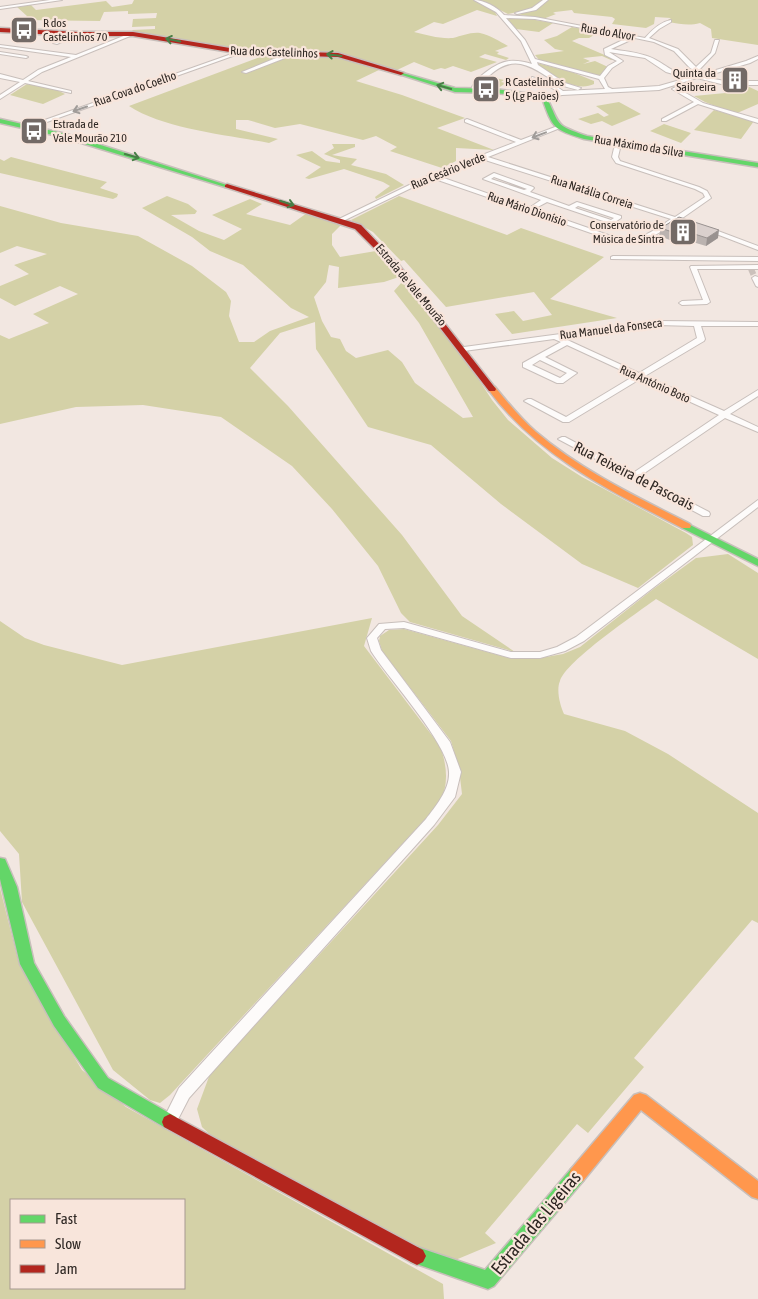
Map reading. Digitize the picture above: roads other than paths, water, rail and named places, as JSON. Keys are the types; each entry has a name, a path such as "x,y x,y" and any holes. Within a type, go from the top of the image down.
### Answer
{"street":[{"path":"0,8 12,0"},
{"path":"0,8 60,0"},
{"path":"476,0 498,11 523,41 536,69 553,82 560,91"},
{"path":"509,15 534,9 546,0"},
{"name":"Rua do Alvor","path":"501,16 535,18 646,39 670,47 696,70 705,74"},
{"path":"646,39 656,28 669,21"},
{"name":"Rua dos Castelinhos","path":"0,30 78,34 133,34 242,52 322,54 346,57 447,88 544,97"},
{"path":"55,43 78,34"},
{"path":"0,97 40,71 133,34"},
{"path":"607,50 635,37"},
{"path":"696,70 713,53 717,41"},
{"path":"0,46 75,57"},
{"path":"607,50 646,57 668,71 693,79 725,83 758,83"},
{"path":"602,80 610,67 621,61 607,54 607,50"},
{"name":"Rua Cova do Coelho","path":"28,126 242,52"},
{"path":"0,53 26,57"},
{"path":"244,72 284,56 284,54"},
{"path":"557,128 552,122 548,101 544,97 560,91 647,89 693,79 758,57"},
{"path":"533,60 602,80 609,89"},
{"path":"472,91 474,86 494,67 508,61 536,69 570,87 609,89"},
{"path":"0,76 69,92"},
{"path":"534,78 560,91"},
{"path":"541,78 553,82"},
{"path":"693,79 692,82 675,89 698,102 758,121"},
{"path":"664,120 698,102"},
{"path":"467,121 522,142"},
{"name":"Estrada de Vale Mourão","path":"0,122 28,126 64,135 341,220 358,227 369,234 464,349 513,417 555,453 600,481 758,563"},
{"name":"Rua Cesário Verde","path":"341,220 432,176 557,128"},
{"name":"Rua Máximo da Silva","path":"557,128 586,138 618,144 758,165"},
{"name":"Rua Mário Dionísio","path":"432,176 616,240 625,241 648,238 707,200 708,196 697,188 618,162 615,157 618,144"},
{"name":"Rua Natália Correia","path":"483,157 686,222"},
{"path":"525,193 531,188 494,176 486,180 510,187 525,193 546,200 570,208 612,222 618,217 577,204 570,208"},
{"path":"529,210 546,200"},
{"path":"704,228 758,248"},
{"path":"613,258 758,259"},
{"path":"726,259 730,267"},
{"path":"682,302 707,302 693,267 753,268"},
{"name":"Rua Manuel da Fonseca","path":"464,349 630,325 658,323 758,324"},
{"path":"528,401 566,420 701,339 697,323"},
{"name":"Rua António Boto","path":"553,336 758,430"},
{"path":"539,357 573,373 560,381 526,365 539,357 565,343"},
{"path":"634,476 758,392"},
{"name":"Rua Teixeira de Pascoais","path":"562,439 706,514"},
{"path":"0,862 10,887 27,964 59,1021 104,1083 169,1122 184,1092 430,822 449,797 455,772 446,745 376,651 372,638 382,626 404,626 511,655 540,655 561,649 580,639 758,503"},
{"name":"Estrada das Ligeiras","path":"169,1122 421,1258 488,1280 640,1100 758,1192"}],"tunnel":[{"path":"751,269 755,278"}],"place":[{"name":"R dos Castelinhos 70","path":"24,30"},
{"name":"Quinta da Saibreira","path":"735,80"},
{"name":"R Castelinhos 5 (Lg Paiões)","path":"486,89"},
{"name":"Estrada de Vale Mourão 210","path":"34,131"},
{"name":"Conservatório de Música de Sintra","path":"683,232"}]}
